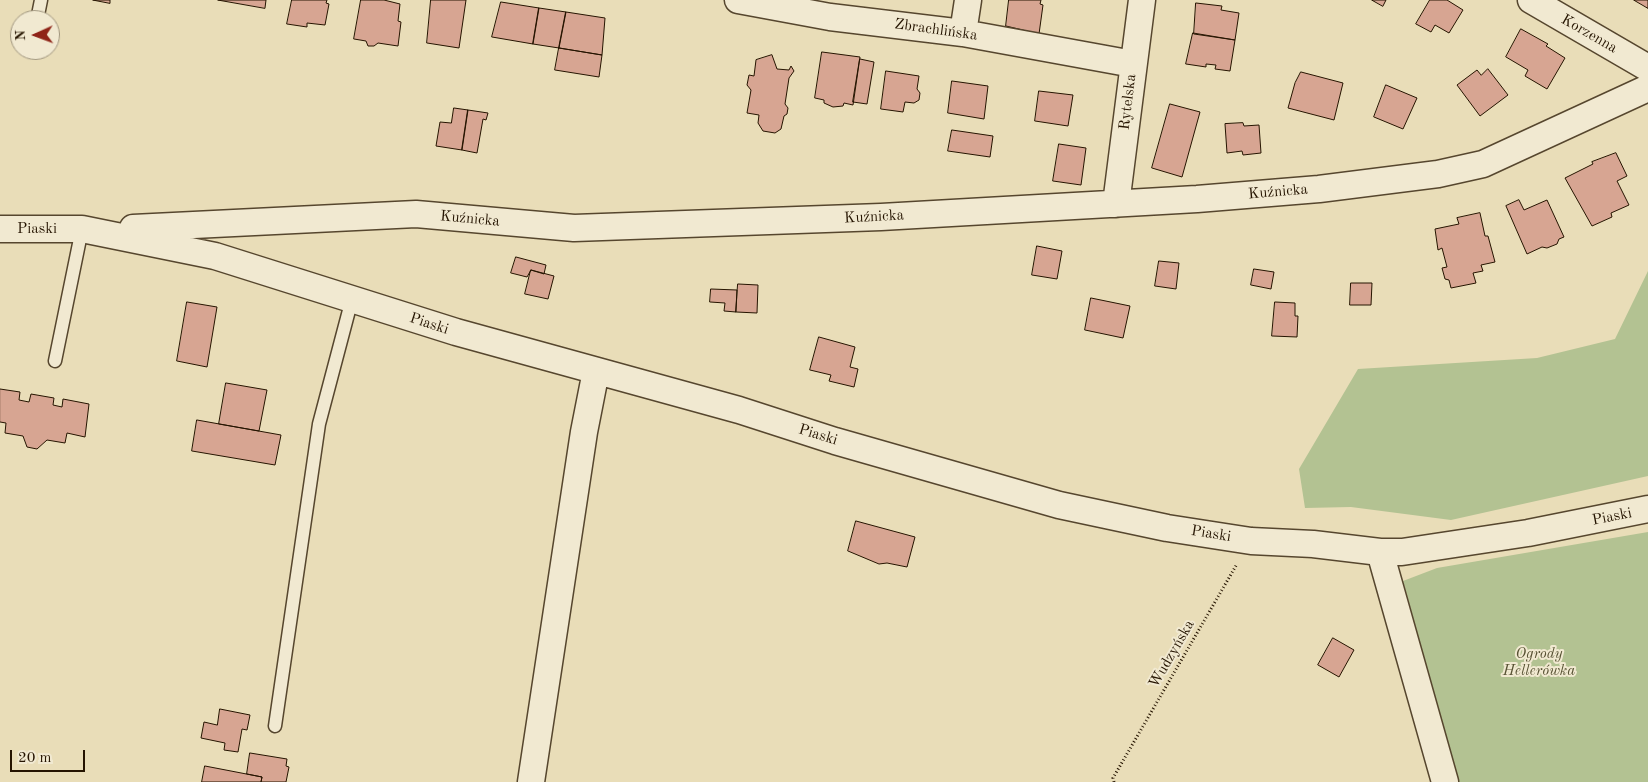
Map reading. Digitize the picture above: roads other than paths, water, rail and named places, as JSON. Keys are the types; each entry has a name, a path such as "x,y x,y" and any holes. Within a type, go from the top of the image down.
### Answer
{"street":[{"name":"Zbrachlińska","path":"738,0 830,17 963,33 1133,64"},
{"path":"963,33 968,0"},
{"name":"Rytelska","path":"1116,204 1142,0"},
{"name":"Korzenna","path":"1531,0 1648,68"},
{"name":"Kuźnicka","path":"82,229 214,225 307,218 416,214 574,228 881,217 1116,204 1319,189 1462,170 1506,154 1648,88"},
{"name":"Piaski","path":"0,229 82,229 215,256 456,332 1059,505 1167,528 1251,540 1313,544 1380,552 1402,552 1528,533 1648,509"},
{"path":"531,782 584,432 596,371"},
{"path":"1380,552 1445,782"}],"lane":[{"path":"56,361 82,229"},
{"path":"275,726 319,424 352,299"}],"park label":[{"name":"Ogrody Hellerówka","path":"1539,662"}]}
